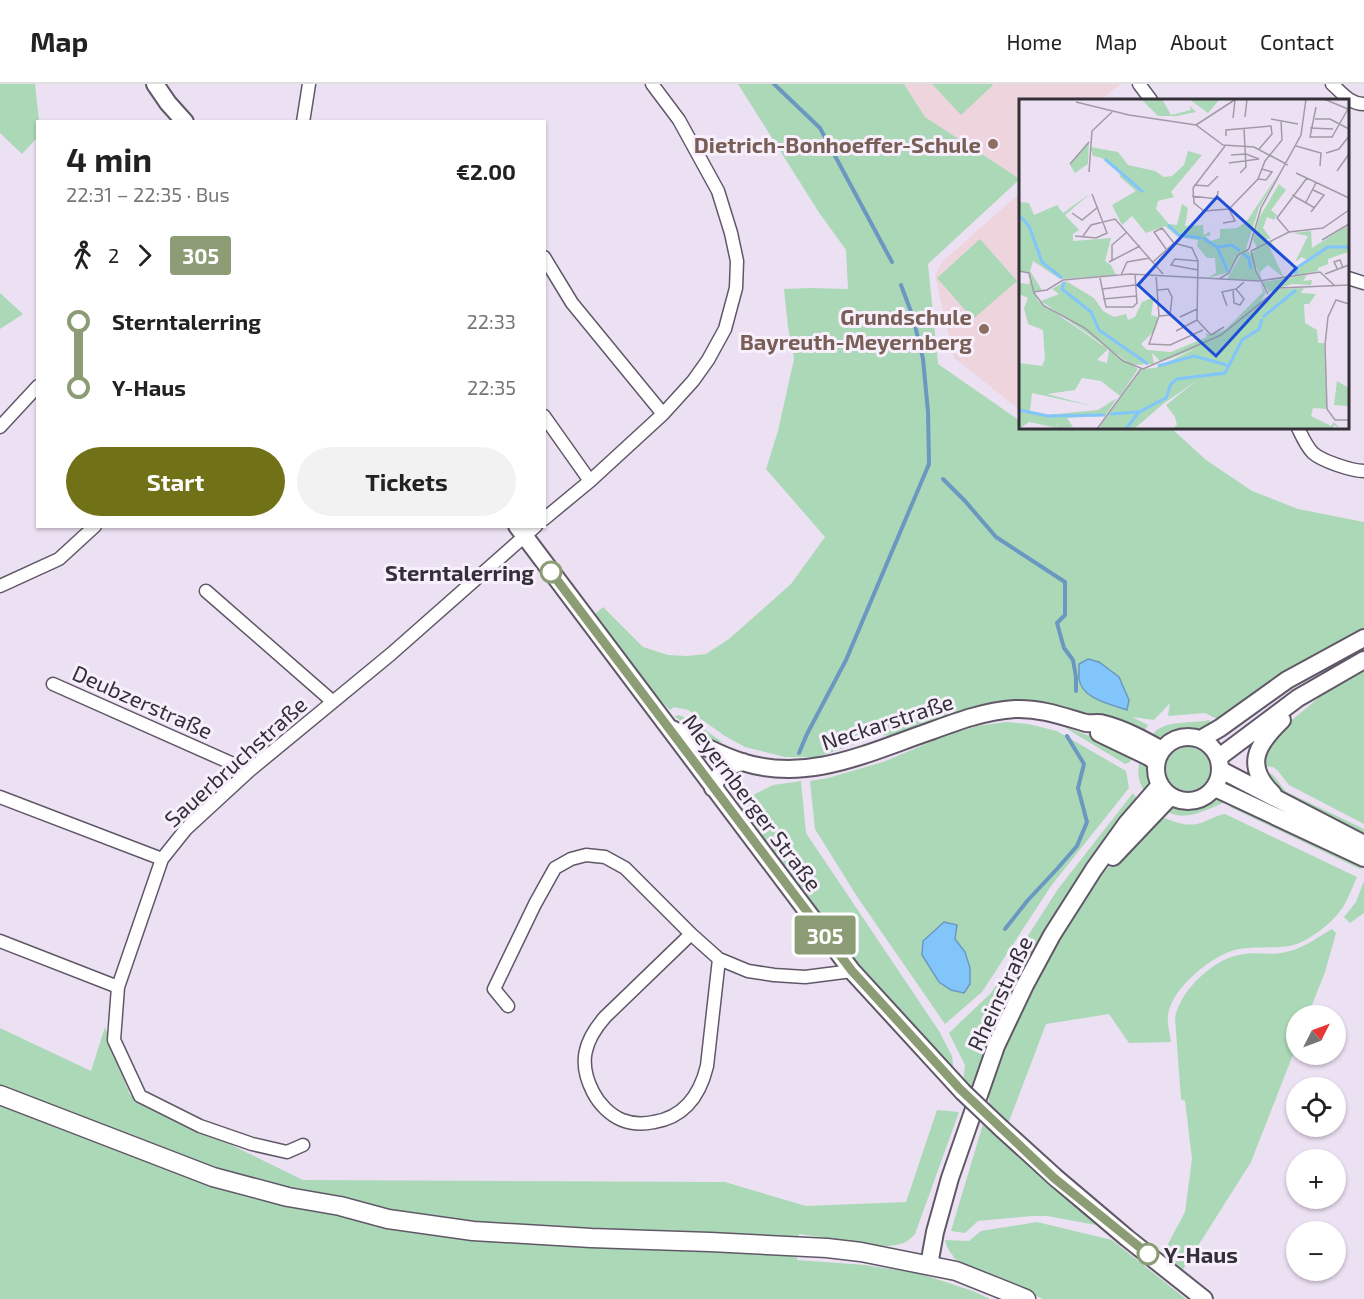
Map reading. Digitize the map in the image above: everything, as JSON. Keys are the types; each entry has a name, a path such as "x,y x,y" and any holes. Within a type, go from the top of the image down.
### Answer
{"main road":[{"path":"0,1095 213,1177 288,1197 340,1206 388,1219 473,1231 827,1248 861,1252 956,1271 1026,1299"}],"street":[{"path":"155,84 183,120"},
{"path":"303,120 309,84"},
{"path":"546,517 590,481 663,414 693,381 725,329 736,288 737,261 718,191 679,120 652,84"},
{"path":"1139,84 1149,99"},
{"path":"1332,84 1348,99"},
{"path":"1349,100 1356,104 1364,104"},
{"path":"546,260 572,303 663,414"},
{"path":"1349,281 1364,283"},
{"path":"0,427 36,388"},
{"path":"546,419 590,481"},
{"path":"1298,429 1306,445 1314,454 1352,470 1364,471"},
{"path":"0,586 59,559 93,528"},
{"name":"Sauerbruchstraße","path":"303,1145 287,1152 252,1144 200,1126 140,1096 114,1040 118,987 162,859 186,830 249,771 391,654 526,530"},
{"name":"Meyernberger Straße","path":"526,530 713,788 852,971 963,1092 1054,1178 1204,1299"},
{"path":"206,591 332,701"},
{"path":"1201,739 1287,680 1364,638"},
{"path":"1219,764 1298,698 1364,660"},
{"name":"Deubzerstraße","path":"53,684 249,771"},
{"path":"1280,801 1263,785 1258,775 1257,755 1261,743 1293,710 1298,698"},
{"name":"Neckarstraße","path":"668,727 706,747 743,762 773,768 802,769 825,766 872,752 971,717 1012,710 1044,711 1090,724 1098,733 1149,756 1159,756"},
{"path":"1190,737 1201,739 1211,747 1219,764 1219,779 1215,788 1206,796 1193,801 1180,801 1165,791 1156,773 1159,756 1170,742 1190,737"},
{"path":"713,788 720,771 743,762"},
{"path":"1219,764 1280,801 1364,844"},
{"path":"1215,788 1364,858"},
{"name":"Rheinstraße","path":"929,1265 935,1232 950,1178 996,1046 1025,985 1052,934 1110,844 1146,800 1165,791"},
{"path":"0,797 162,859"},
{"path":"508,1006 494,989 535,904 555,868 571,859 586,855 604,857 625,868 719,959 748,971 774,975 805,977 852,971"},
{"path":"691,934 605,1017 594,1029 588,1042 584,1066 586,1078 598,1100 609,1112 622,1120 635,1123 659,1121 680,1113 697,1094 707,1066 719,959"},
{"path":"0,941 118,987"}],"shaded area":[{"name":"Dietrich-Bonhoeffer-Schule","path":"904,84 1120,84 1102,99 1019,99 1019,172 1015,176 925,117"},
{"name":"Grundschule Bayreuth-Meyernberg","path":"1019,194 1019,409 954,358 935,275 943,261"}],"green space":[{"path":"0,84 35,84 39,120 36,120 36,139 22,154 0,133"},
{"path":"738,84 904,84 925,117 1019,178 928,264 938,364 1019,420 1019,429 1172,429 1206,460 1252,491 1298,509 1364,522 1364,631 1221,721 1205,713 1168,716 1170,703 1154,720 1132,717 1148,725 1143,734 1063,706 1033,702 989,705 969,709 893,736 879,735 818,757 785,757 745,747 688,710 674,707 670,710 656,696 593,616 603,607 643,647 668,655 706,654 729,639 791,584 825,537 766,469 778,431 794,359 784,289 848,289 846,250 818,211"},
{"path":"932,84 992,84 993,85 961,115"},
{"path":"980,239 1017,281 973,319 937,278"},
{"path":"0,293 23,314 0,329"},
{"path":"1364,670 1364,824 1289,785 1273,767 1262,766 1263,755 1276,733 1326,692"},
{"path":"679,715 693,721 722,742 711,741 674,716"},
{"path":"1209,720 1214,726 1204,730 1184,730 1160,738 1152,736 1162,727"},
{"path":"1006,722 1028,724 1057,731 1126,771 1129,788 1051,886 982,992 945,1024 858,898 815,829 810,781 883,762 942,737 977,726","holes":["944,922 956,925 955,939 923,941"]},
{"path":"1064,727 1134,754 1130,762 1125,764"},
{"path":"1188,747 1204,753 1210,769 1204,785 1188,791 1172,785 1166,769 1172,753"},
{"path":"1141,759 1151,775 1149,789 1146,793 1139,777"},
{"path":"1270,773 1287,792 1364,829 1364,840 1360,839 1353,828 1280,793 1266,774"},
{"path":"801,781 806,833 939,1031 952,1056 955,1079 855,966 734,796 737,792 749,797 773,785"},
{"path":"1133,793 1137,799 1043,939 995,1027 969,1092 963,1086 965,1065 949,1033 991,993 1058,889"},
{"path":"1216,797 1225,799 1225,802 1194,814 1178,815 1164,809 1173,806 1202,804"},
{"path":"1235,802 1364,865 1360,869 1230,807"},
{"path":"1225,814 1357,877 1338,914 1327,925 1302,942 1279,947 1239,949 1218,957 1195,973 1171,1004 1168,1025 1171,1042 1129,1043 1109,1014 1046,1024 1008,1124 991,1111 987,1087 1049,953 1094,882 1159,816 1182,824 1193,824"},
{"path":"1364,881 1364,913 1350,923 1344,917 1356,902"},
{"path":"1332,929 1336,933 1325,972 1312,1005 1286,1005 1286,1065 1289,1065 1251,1162 1179,1276 1160,1259 1185,1212 1192,1159 1185,1101 1181,1099 1175,1018 1178,1007 1191,986 1222,961 1244,954 1288,952 1308,944"},
{"path":"105,1027 130,1095 303,1180 725,1182 806,1206 906,1202 937,1110 959,1112 912,1238 900,1244 881,1246 799,1234 797,1260 865,1265 921,1274 990,1299 0,1299 0,1028 91,1071"},
{"path":"983,1124 1096,1225 1047,1216 1032,1216 978,1221 965,1233 951,1231"},
{"path":"1037,1222 1112,1240 1186,1299 1043,1299 955,1259 945,1240 969,1241 981,1231"}],"water":[{"path":"1088,659 1099,662 1119,677 1129,700 1127,710 1098,700 1081,686 1079,664"},
{"path":"944,922 957,925 955,939 965,952 970,968 970,984 964,993 951,990 939,982 922,955 923,941"}],"waterway":[{"path":"774,84 820,128 892,262"},
{"path":"799,753 846,660 929,464 928,412 923,359 913,317 901,285"},
{"path":"943,479 996,537 1065,582 1065,615 1057,623 1064,648 1073,660 1076,691"},
{"path":"1005,929 1077,846 1087,822 1078,788 1084,764 1067,736"}],"bus line":[{"name":"305","path":"551,572 852,971 960,1089 1054,1178 1148,1254"}],"place":[{"name":"Dietrich-Bonhoeffer-Schule","path":"993,144"},
{"name":"Grundschule Bayreuth-Meyernberg","path":"984,329"},
{"name":"Sterntalerring","path":"551,572"},
{"name":"Y-Haus","path":"1148,1254"}]}
